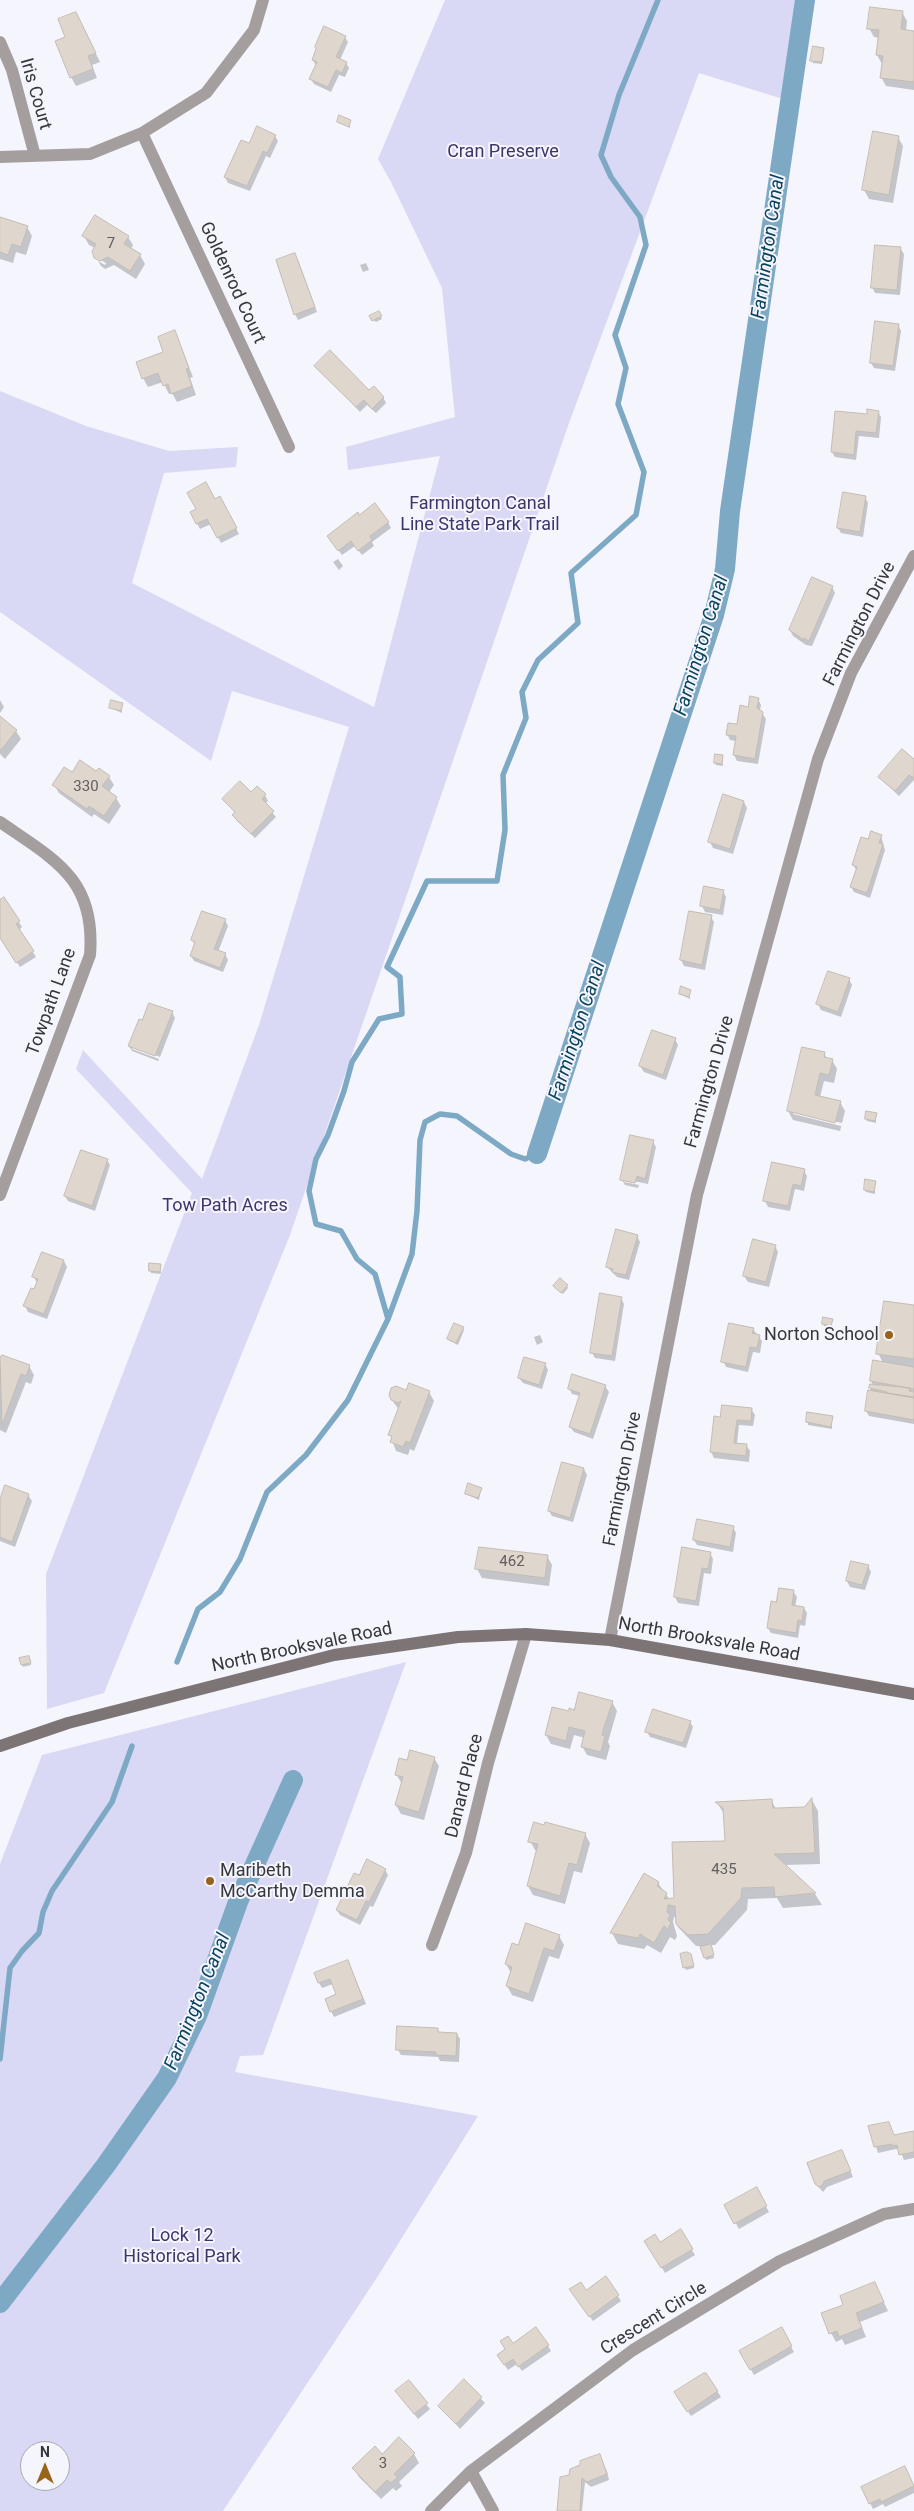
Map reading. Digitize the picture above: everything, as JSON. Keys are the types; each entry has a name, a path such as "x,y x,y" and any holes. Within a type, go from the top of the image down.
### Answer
{"main road":[{"name":"North Brooksvale Road","path":"0,1746 68,1723 334,1655 458,1637 526,1634 610,1640 914,1694"}],"street":[{"path":"0,157 90,154 142,133 206,93 254,30 263,0"},
{"name":"Iris Court","path":"0,42 12,70 34,156"},
{"name":"Goldenrod Court","path":"142,133 289,447"},
{"name":"Farmington Drive","path":"610,1640 697,1195 818,759 851,673 914,556"},
{"name":"Towpath Lane","path":"0,822 57,862 76,882 90,920 91,938 90,955 0,1196"},
{"name":"Danard Place","path":"432,1945 466,1853 488,1763 526,1634"},
{"name":"Crescent Circle","path":"430,2511 471,2471 633,2350 780,2261 884,2214 914,2208"},
{"path":"471,2471 493,2511"}],"green space":[{"path":"445,0 807,0 796,61 796,103 699,73 569,423 290,1235 104,1693 47,1709 46,1574 192,1193 76,1069 83,1050 202,1179 259,1025 349,727 232,691 211,761 0,612 0,391 86,426 169,451 238,447 236,467 164,473 132,583 374,707 440,456 348,470 346,447 455,417 442,288 378,159"},
{"name":"Lock 12 Historical Park","path":"406,1662 263,2055 240,2056 235,2072 478,2116 378,2276 223,2511 0,2511 0,1864 42,1755"}],"building":[{"path":"870,7 903,11 901,29 914,31 914,82 880,78 883,56 876,55 879,30 867,29"},
{"path":"76,12 96,53 88,56 93,69 70,78 55,41 65,37 58,19"},
{"path":"324,26 346,36 336,57 347,62 342,73 336,70 328,87 309,79 317,62 312,60"},
{"path":"813,46 824,48 822,62 810,61"},
{"path":"339,115 351,120 349,127 337,122"},
{"path":"257,126 276,135 267,153 263,151 247,186 224,177 241,140 249,143"},
{"path":"873,131 899,136 889,195 862,190"},
{"path":"95,215 129,236 124,244 141,254 130,271 108,257 100,261 94,258 92,251 96,244 82,236"},
{"path":"0,217 28,226 21,247 12,244 8,255 0,252"},
{"path":"875,245 901,247 897,290 871,288"},
{"path":"295,253 315,307 294,315 276,260"},
{"path":"379,311 382,316 372,321 369,316"},
{"path":"875,321 899,324 893,366 870,363"},
{"path":"175,330 189,368 186,369 192,386 171,394 168,384 163,386 158,373 142,379 136,362 163,352 158,337"},
{"path":"330,350 369,390 374,386 384,397 372,409 364,400 356,407 314,366"},
{"path":"867,409 879,411 876,433 856,431 854,455 831,452 835,411 867,414"},
{"path":"206,482 215,499 220,496 237,528 217,538 207,519 196,524 190,512 196,509 187,493"},
{"path":"843,492 866,496 860,532 837,528"},
{"path":"375,503 389,522 370,536 372,540 358,551 351,541 338,551 327,536 358,512 359,515"},
{"path":"812,577 833,586 809,641 803,638 802,641 800,637 789,630"},
{"path":"750,696 759,698 757,708 763,712 755,759 733,755 736,736 726,735 728,723 737,724 740,705 748,707"},
{"path":"111,700 123,703 121,711 109,708"},
{"path":"0,716 17,730 0,751"},
{"path":"902,749 914,759 914,778 909,775 895,791 878,777"},
{"path":"715,754 723,755 722,764 714,763"},
{"path":"80,760 96,771 99,768 110,776 102,786 117,797 104,816 89,806 87,809 52,785 64,767 72,772"},
{"path":"240,781 251,792 257,786 266,794 262,799 274,811 251,834 232,815 235,812 222,799"},
{"path":"723,794 744,801 730,849 708,842"},
{"path":"871,831 882,835 879,843 883,844 867,893 850,887 857,867 852,865 861,837 868,839"},
{"path":"704,886 724,890 720,910 700,906"},
{"path":"4,897 20,921 16,924 34,951 16,963 0,938 0,900"},
{"path":"202,911 226,919 214,949 226,953 220,968 190,956 195,942 191,940"},
{"path":"689,911 712,915 702,965 680,960"},
{"path":"828,971 850,978 838,1012 816,1004"},
{"path":"681,986 691,990 689,997 679,994"},
{"path":"149,1003 173,1011 155,1056 128,1046 139,1019 142,1020"},
{"path":"652,1030 676,1038 663,1075 639,1066"},
{"path":"802,1047 825,1052 824,1057 833,1059 829,1075 820,1073 815,1095 841,1101 835,1123 787,1111"},
{"path":"866,1111 877,1113 875,1121 865,1119"},
{"path":"630,1135 654,1140 645,1179 637,1176 635,1183 620,1180"},
{"path":"81,1150 108,1159 92,1206 64,1196"},
{"path":"772,1162 805,1169 801,1186 793,1184 788,1206 763,1201"},
{"path":"865,1179 876,1181 874,1192 864,1190"},
{"path":"616,1229 638,1235 626,1275 612,1272 613,1269 606,1267"},
{"path":"753,1239 776,1245 766,1282 743,1276"},
{"path":"42,1252 64,1260 44,1314 23,1306 31,1288 34,1289 38,1279 32,1277"},
{"path":"149,1263 161,1264 160,1272 149,1271"},
{"path":"560,1278 568,1285 561,1293 553,1286"},
{"path":"600,1293 622,1297 612,1356 590,1353"},
{"path":"884,1301 914,1305 914,1359 876,1354"},
{"path":"823,1317 833,1319 831,1326 822,1324"},
{"path":"454,1323 464,1327 456,1343 447,1339"},
{"path":"729,1323 754,1328 752,1333 760,1335 757,1348 750,1347 746,1367 721,1362"},
{"path":"2,1355 30,1365 26,1376 21,1374 2,1425 0,1359"},
{"path":"524,1357 546,1363 539,1385 518,1378"},
{"path":"873,1360 914,1367 914,1389 870,1381"},
{"path":"572,1374 606,1385 590,1434 569,1427 580,1393 568,1389"},
{"path":"409,1383 430,1391 410,1443 406,1441 403,1447 390,1442 392,1436 388,1435 401,1401 398,1403 391,1400 389,1395 391,1388 396,1386 406,1390"},
{"path":"870,1384 910,1388 909,1391 914,1392 914,1397 869,1388"},
{"path":"868,1390 914,1398 914,1420 865,1411"},
{"path":"722,1405 752,1408 751,1421 737,1420 734,1443 747,1444 746,1456 710,1452 714,1416 720,1417"},
{"path":"807,1412 833,1416 831,1427 806,1422"},
{"path":"562,1462 584,1468 570,1518 548,1511"},
{"path":"468,1483 482,1488 478,1498 465,1494"},
{"path":"5,1485 29,1494 12,1542 0,1537 0,1499"},
{"path":"697,1519 734,1526 730,1547 693,1540"},
{"path":"479,1547 548,1555 545,1578 475,1569"},
{"path":"682,1547 711,1552 708,1569 702,1568 696,1601 674,1597"},
{"path":"851,1561 869,1565 862,1585 846,1581"},
{"path":"779,1588 794,1590 792,1605 804,1607 802,1621 798,1620 796,1633 767,1628 771,1601 776,1602"},
{"path":"29,1656 31,1663 21,1665 19,1658"},
{"path":"579,1692 613,1701 602,1735 605,1736 601,1752 581,1747 585,1731 569,1727 566,1741 545,1735 552,1707 569,1711 569,1708 574,1710"},
{"path":"653,1709 691,1721 683,1743 645,1732"},
{"path":"410,1750 435,1757 419,1812 395,1805 403,1777 395,1775 399,1758 407,1760"},
{"path":"812,1798 815,1853 774,1854 816,1893 775,1897 774,1887 742,1888 741,1898 708,1934 688,1935 676,1924 675,1906 668,1905 667,1912 670,1915 668,1920 671,1923 668,1929 664,1926 654,1943 640,1934 638,1938 610,1933 644,1873 659,1882 657,1886 667,1893 664,1899 674,1898 672,1842 725,1841 723,1808 715,1802 772,1799 773,1808 804,1807"},
{"path":"534,1822 544,1825 545,1822 586,1833 577,1865 569,1863 560,1896 527,1886 538,1844 528,1842"},
{"path":"367,1859 386,1869 369,1902 366,1901 357,1920 336,1910 354,1873 359,1875"},
{"path":"526,1923 560,1935 554,1951 544,1948 529,1994 506,1986 512,1967 505,1964 512,1943 518,1945"},
{"path":"711,1944 714,1955 704,1958 700,1947"},
{"path":"687,1952 691,1954 694,1966 683,1968 680,1954"},
{"path":"348,1960 363,1999 330,2012 325,1999 336,1994 330,1979 318,1983 314,1973"},
{"path":"397,2026 438,2028 438,2032 457,2033 456,2056 436,2055 436,2052 396,2050"},
{"path":"889,2122 894,2135 914,2131 914,2152 899,2155 897,2145 893,2146 892,2144 874,2147 868,2126"},
{"path":"842,2150 851,2171 824,2181 823,2185 819,2187 815,2184 807,2163"},
{"path":"757,2187 767,2206 734,2224 724,2205"},
{"path":"681,2229 693,2249 661,2268 644,2241 655,2234 660,2242"},
{"path":"606,2276 619,2295 589,2317 569,2289 581,2282 586,2290"},
{"path":"875,2282 884,2302 856,2313 862,2328 839,2337 837,2331 829,2334 821,2313 843,2305 840,2296"},
{"path":"536,2327 549,2345 518,2367 513,2359 504,2365 497,2355 505,2349 500,2341 508,2336 513,2343"},
{"path":"782,2327 792,2346 750,2370 739,2351"},
{"path":"706,2373 718,2391 687,2412 674,2392"},
{"path":"464,2379 482,2397 456,2424 438,2406"},
{"path":"409,2380 428,2403 414,2414 395,2391"},
{"path":"399,2437 415,2453 394,2474 398,2477 391,2483 387,2480 375,2492 352,2468 375,2446 382,2454"},
{"path":"600,2454 607,2474 587,2482 582,2478 580,2511 557,2511 560,2477 569,2475 570,2469 580,2465 580,2461"},
{"path":"905,2466 914,2486 881,2502 880,2499 869,2504 861,2487"}],"waterway":[{"path":"388,1319 375,1274 357,1259 341,1231 316,1224 309,1191 316,1159 328,1135 352,1062 379,1019 402,1014 400,977 387,967 427,881 497,881 505,830 503,775 526,718 522,692 538,660 578,623 571,573 636,515 644,472 618,404 626,368 615,335 646,245 640,217 611,177 601,155 619,95 658,0"},
{"name":"Farmington Canal","path":"537,1154 714,615 725,569 730,511 805,0"},
{"path":"177,1662 198,1609 220,1592 240,1559 267,1492 306,1455 348,1400 388,1319 412,1254 417,1211 420,1140 425,1122 440,1114 457,1116 511,1154 525,1159 537,1154"},
{"path":"0,2059 10,1968 22,1951 39,1933 43,1912 52,1891 112,1802 132,1746"},
{"name":"Farmington Canal","path":"0,2303 106,2165 167,2078 197,2016 238,1902 293,1780"}],"place":[{"name":"Norton School","path":"889,1335"},
{"name":"Maribeth McCarthy Demma","path":"210,1881"}],"park label":[{"name":"Cran Preserve","path":"503,152"},
{"name":"Farmington Canal Line State Park Trail","path":"480,514"},
{"name":"Tow Path Acres","path":"225,1206"}]}
